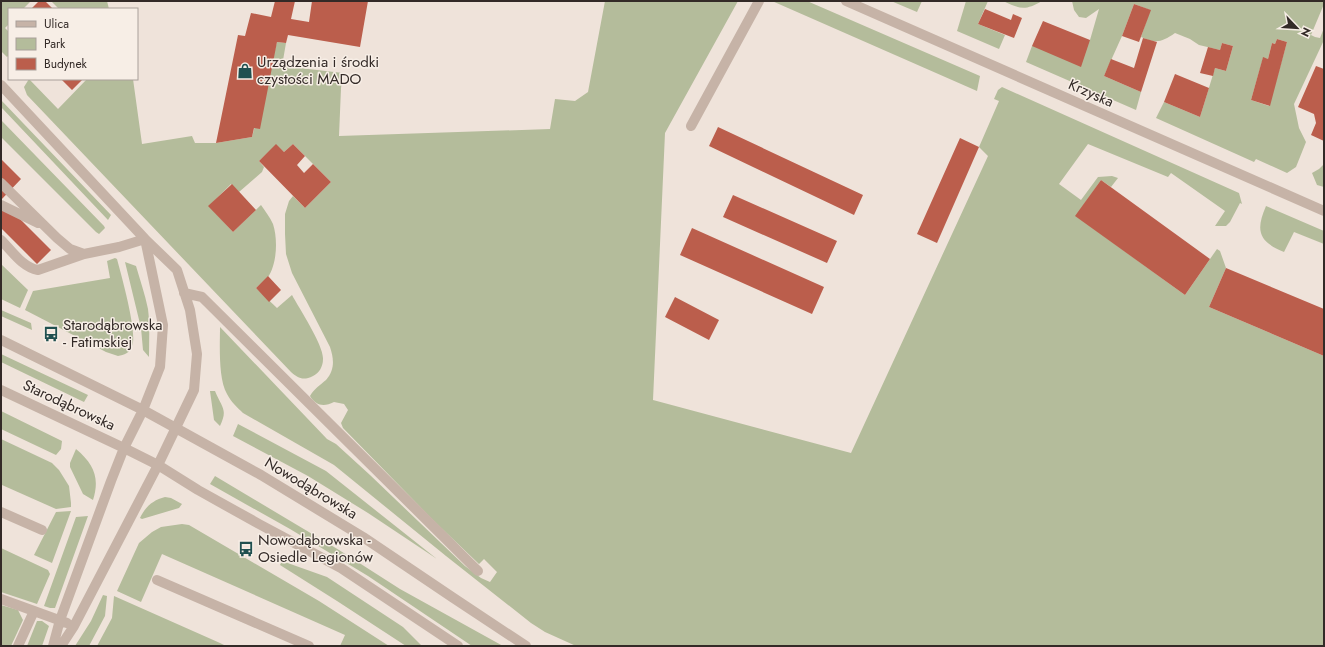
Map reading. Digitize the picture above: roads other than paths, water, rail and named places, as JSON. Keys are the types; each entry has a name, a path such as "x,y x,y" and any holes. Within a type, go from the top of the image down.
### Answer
{"street":[{"path":"691,126 759,1"},
{"name":"Krzyska","path":"846,1 1324,211"},
{"path":"1,85 145,239 177,270 190,310 197,354 194,390 158,465 74,626 61,646"},
{"path":"1,183 70,249 84,254"},
{"path":"1,205 50,230"},
{"path":"1,240 23,264 31,269 38,270 84,254 119,248 145,239"},
{"path":"53,646 60,620 109,487 124,448 144,410 160,367 164,325 145,239"},
{"path":"184,293 202,297 478,571"},
{"name":"Starodąbrowska","path":"1,340 144,410 176,428"},
{"name":"Starodąbrowska","path":"1,390 124,448"},
{"name":"Nowodąbrowska","path":"176,428 261,475 363,537 526,646"},
{"path":"124,448 158,465 239,513 341,568 458,646"},
{"path":"1,512 42,530"},
{"path":"157,580 309,646"},
{"path":"1,599 74,626"},
{"path":"18,646 34,611"}],"place":[{"name":"Urządzenia i środki czystości MADO","path":"245,71"},
{"name":"Starodąbrowska - Fatimskiej","path":"51,334"},
{"name":"Nowodąbrowska - Osiedle Legionów","path":"246,549"}]}
